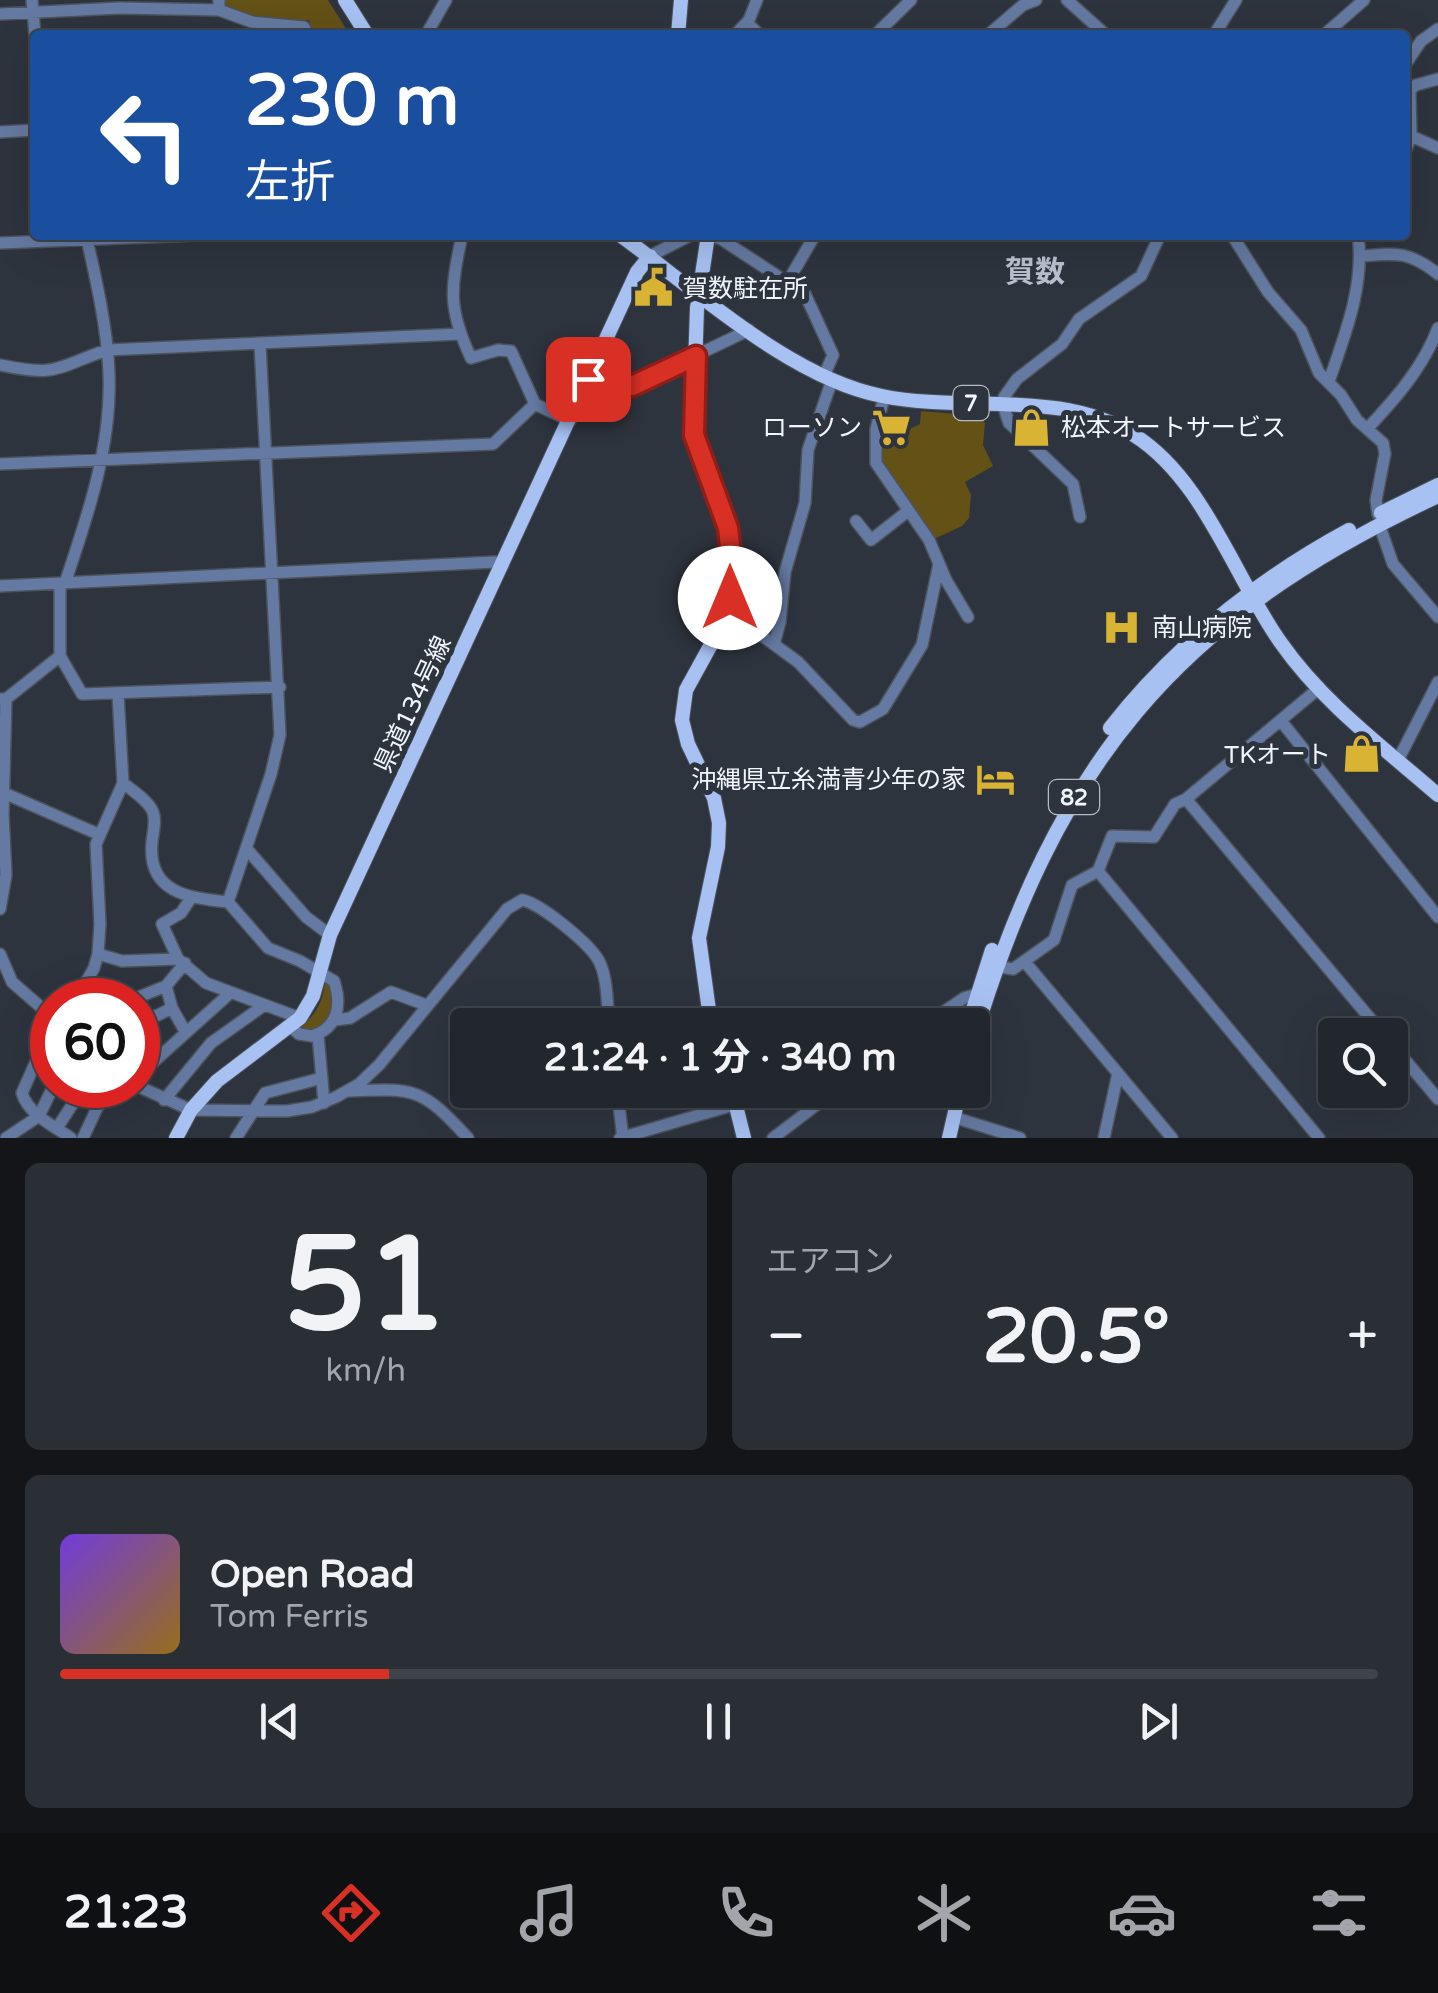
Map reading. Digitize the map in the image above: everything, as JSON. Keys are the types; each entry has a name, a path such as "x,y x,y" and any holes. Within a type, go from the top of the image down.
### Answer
{"main road":[{"path":"345,0 364,30"},
{"path":"678,30 681,0"},
{"name":"7","path":"627,240 749,330 828,378 884,396 1084,414 1107,421 1143,441 1168,462 1188,487 1280,642 1318,689 1438,794"},
{"path":"709,1008 699,938 718,847 719,823 714,798 688,744 682,710 686,690 727,610 732,576 728,528 694,435 698,292 714,240"},
{"name":"県道134号線","path":"295,1022 312,996 330,935 638,272 650,256"},
{"name":"82","path":"973,1008 988,965 1067,809 1100,757 1168,677 1251,596 1438,485"},
{"name":"82","path":"1378,519 1438,496"},
{"name":"82","path":"979,1008 988,965"},
{"path":"176,1138 191,1110 217,1080 295,1022"},
{"path":"737,1108 744,1138"},
{"path":"939,1138 946,1108"},
{"path":"949,1138 955,1108"}],"street":[{"path":"429,30 446,0"},
{"path":"740,30 757,0"},
{"path":"880,30 911,0"},
{"path":"1067,0 1100,30"},
{"path":"1217,30 1236,0"},
{"path":"1330,30 1364,0"},
{"path":"994,30 1025,2"},
{"path":"0,14 32,6 219,5 252,22 305,30"},
{"path":"747,23 755,30"},
{"path":"1410,58 1422,40 1438,29"},
{"path":"1410,90 1416,84 1438,79"},
{"path":"1410,125 1411,136 1438,148"},
{"path":"0,132 30,130"},
{"path":"0,243 43,240"},
{"path":"87,240 107,350 109,389 102,460 62,583 60,656 82,694 280,687"},
{"path":"461,240 451,284 460,334 471,358 498,350 510,351 534,404 570,420"},
{"path":"650,256 681,240"},
{"path":"721,240 805,294 833,355 808,450 805,503 785,572 774,644"},
{"path":"788,281 812,240"},
{"path":"1080,517 1073,484 1014,430 1002,406 1008,389 1062,344 1079,319 1141,276 1158,240"},
{"path":"1235,240 1268,292 1301,330 1319,373 1385,448 1376,500 1378,519 1394,564 1438,617"},
{"path":"1329,381 1346,332 1361,256 1359,240"},
{"path":"1361,256 1398,253 1418,258 1438,274"},
{"path":"1366,429 1394,402 1438,328"},
{"path":"588,379 632,386 749,330"},
{"path":"0,365 44,373 107,350 460,334"},
{"path":"228,902 272,774 280,735 260,344"},
{"path":"884,396 876,429 876,462 929,540 968,617"},
{"path":"0,464 493,444 534,404"},
{"path":"856,521 871,540 908,511"},
{"path":"0,586 495,562 503,565"},
{"path":"727,610 808,672 852,720 868,720 889,702 922,645 939,564"},
{"path":"0,909 6,874 3,699 60,656"},
{"path":"1398,760 1438,682"},
{"path":"988,965 1014,969 1054,940 1072,885 1098,870 1112,836 1154,838 1175,804 1318,689"},
{"path":"88,978 98,954 98,834 123,783 118,694"},
{"path":"1280,721 1438,916"},
{"path":"123,783 151,807 155,816 152,866 167,885 191,898 228,902 268,948 334,981 335,1020"},
{"path":"4,793 98,834"},
{"path":"1186,799 1370,1018"},
{"path":"246,848 306,917 330,935"},
{"path":"1098,870 1319,1138"},
{"path":"191,898 181,913 162,924 182,960 206,982 295,1022 305,1036 318,1035 335,1020 350,1018 390,992 426,1005"},
{"path":"160,1098 191,1110 286,1111 349,1091 372,1072 516,902 537,905 597,957 607,1008"},
{"path":"0,954 12,982 30,998"},
{"path":"98,954 122,961 182,960"},
{"path":"160,988 166,986 182,960"},
{"path":"1026,962 1172,1138"},
{"path":"166,986 172,1008 186,1033"},
{"path":"160,1056 230,994"},
{"path":"949,1008 977,994"},
{"path":"164,1100 212,1042 263,1006"},
{"path":"160,1014 172,1008"},
{"path":"318,1035 324,1102"},
{"path":"1408,1064 1438,1100"},
{"path":"1104,1138 1118,1073"},
{"path":"30,1076 22,1093 30,1108"},
{"path":"236,1138 266,1093 322,1078"},
{"path":"349,1091 390,1089 420,1094 442,1110 468,1138"},
{"path":"30,1108 71,1138"},
{"path":"6,1138 39,1116 43,1108"},
{"path":"56,1128 69,1108"},
{"path":"83,1138 97,1108"},
{"path":"619,1108 622,1137 703,1108"},
{"path":"773,1138 812,1108"},
{"path":"953,1117 1020,1138"}],"shaded area":[{"path":"224,0 328,0 347,30 312,30 309,20 276,20 225,5"},
{"path":"921,411 979,416 985,423 983,445 993,466 965,482 971,495 969,518 962,526 934,539 881,463 880,443 920,424"},
{"path":"325,981 331,985 332,1015 320,1028 305,1032 300,1028 318,1008"}],"place":[{"name":"賀数駐在所","path":"653,288"},
{"name":"ローソン","path":"892,427"},
{"name":"松本オートサービス","path":"1031,427"},
{"name":"南山病院","path":"1122,627"},
{"name":"TKオート","path":"1361,754"},
{"name":"沖縄県立糸満青少年の家","path":"996,779"}],"district":[{"name":"賀数","path":"1035,272"}],"route":[{"path":"588,379 632,386 696,356 694,435 728,528 730,598"}]}
